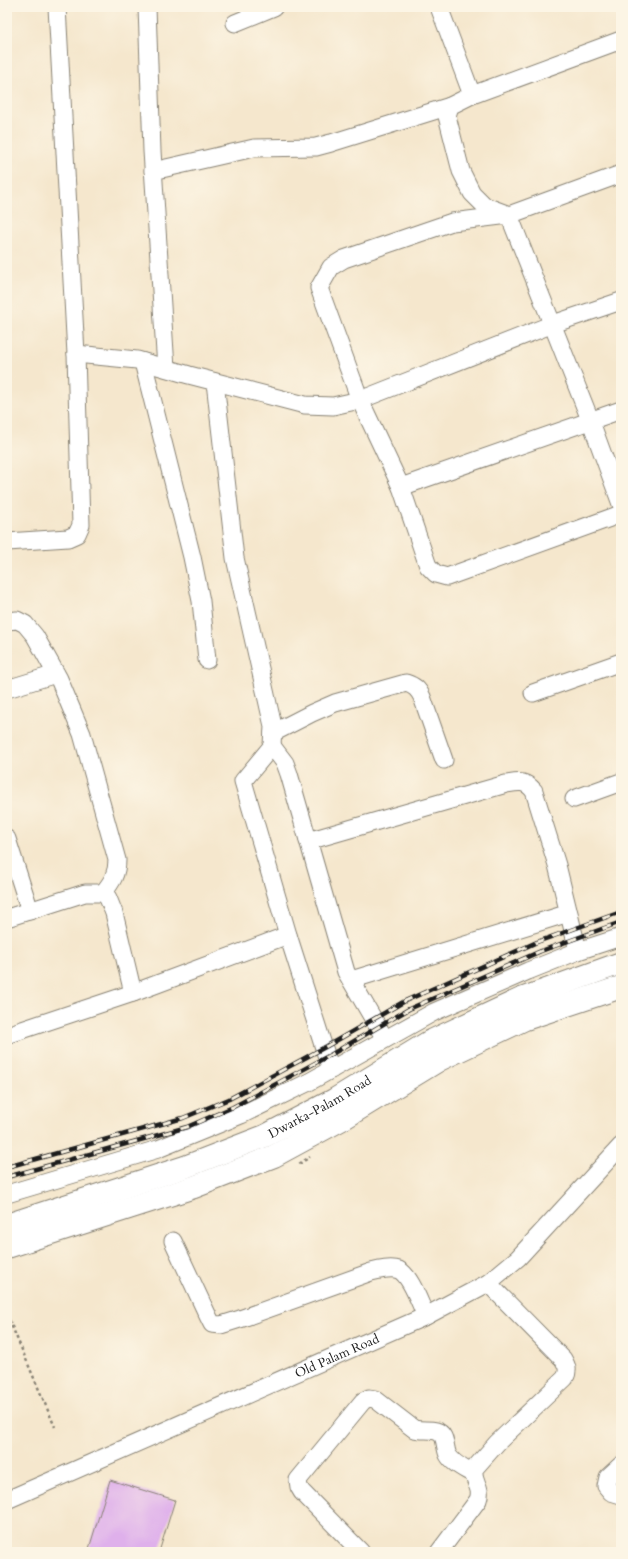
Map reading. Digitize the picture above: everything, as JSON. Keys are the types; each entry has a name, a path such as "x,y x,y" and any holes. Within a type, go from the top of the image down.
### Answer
{"main road":[{"name":"Dwarka-Palam Road","path":"7,1224 185,1167 265,1136 334,1100 429,1042 521,999 621,963"},
{"name":"Dwarka-Palam Road","path":"7,1247 194,1187 274,1156 344,1118 439,1060 525,1019 621,987"}],"street":[{"path":"7,542 68,538 77,534 81,525 76,354 57,7"},
{"path":"147,7 153,171 166,368"},
{"path":"235,23 274,7"},
{"path":"439,7 472,95"},
{"path":"153,171 254,148 316,147 331,143 450,106 472,95 621,40"},
{"path":"450,106 447,116 461,171 472,193 485,206 509,215 591,422 621,504"},
{"path":"621,174 509,215 452,222 344,259 331,267 319,288 360,400 401,487 428,566 436,574 447,577 621,514"},
{"path":"76,354 143,362 215,382 305,404 333,406 360,400 553,324 621,301"},
{"path":"143,362 192,557 201,601 207,660"},
{"path":"215,382 235,558 273,726 272,740 285,763 289,774 341,955 350,980 386,1039"},
{"path":"401,487 591,422 621,410"},
{"path":"7,621 17,620 25,624 35,636 56,674 82,734 117,860 117,869 113,881 103,893"},
{"path":"533,693 621,662"},
{"path":"7,689 56,674"},
{"path":"331,1070 288,935 243,781 272,740 312,713 335,703 406,683 414,685 419,690 444,760"},
{"path":"308,841 521,781 528,784 534,791 557,865 578,951"},
{"path":"574,799 621,782"},
{"path":"7,838 30,911"},
{"path":"7,918 85,893 103,893 108,898 114,913 133,992"},
{"path":"350,980 569,913"},
{"path":"7,1035 133,992 288,935"},
{"path":"7,1194 158,1149 241,1115 309,1082 434,1012 528,971 578,951 621,937"},
{"name":"Old Palam Road","path":"7,1500 426,1316 488,1283 518,1258 621,1146"},
{"path":"173,1241 212,1324 221,1324 240,1319 371,1272 386,1269 399,1270 409,1280 426,1316"},
{"path":"439,1552 478,1500 480,1494 473,1474 474,1469 482,1458 565,1378 568,1372 567,1366 562,1359 488,1283"},
{"path":"361,1552 302,1492 298,1480 363,1401 369,1398 376,1399 414,1429 421,1431 435,1430 440,1433 444,1439 445,1449 449,1457 458,1466 473,1474"},
{"path":"621,1464 608,1477 606,1486 611,1492 621,1495"}],"path":[{"path":"7,1315 55,1427"}],"building":[{"path":"110,1480 175,1500 159,1552 88,1552"}],"railway":[{"path":"7,1167 183,1118 229,1099 327,1046 405,1001 537,942 621,912"},
{"path":"7,1177 187,1127 233,1107 332,1054 409,1009 541,951 621,922"}]}
